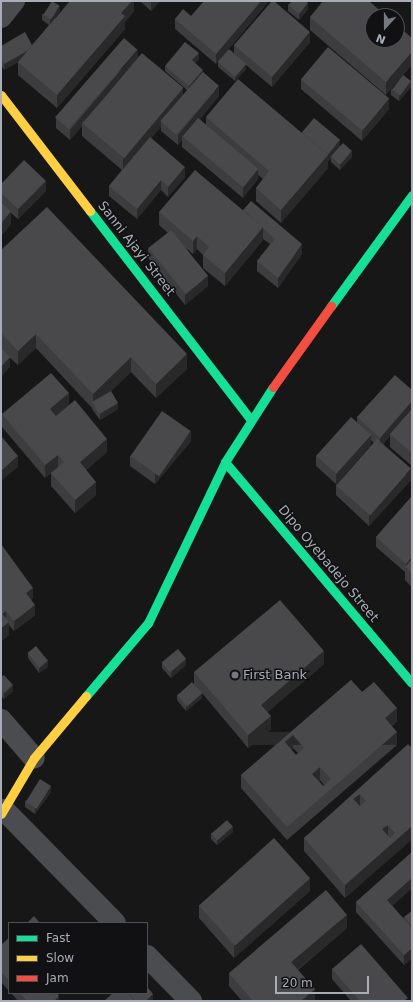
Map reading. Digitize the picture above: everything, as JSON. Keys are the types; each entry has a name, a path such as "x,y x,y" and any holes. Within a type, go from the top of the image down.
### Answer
{"main road":[{"name":"Sanni Ajayi Street","path":"1,95 250,419"},
{"path":"3,812 34,758 148,624 225,462 250,419 412,195"},
{"name":"Dipo Oyebadejo Street","path":"225,462 412,683"}],"street":[{"path":"1,16 14,1"},
{"path":"1,720 34,758"},
{"path":"3,812 114,922"},
{"path":"148,957 191,1001"}],"building":[{"path":"52,1 60,6 51,19 44,15"},
{"path":"70,1 132,1 121,13 125,16 57,95 18,62"},
{"path":"204,1 261,1 216,54 175,19 183,9 191,16"},
{"path":"272,1 274,1 310,32 272,77 234,45"},
{"path":"292,1 305,1 308,3 299,14 288,5"},
{"path":"323,1 369,1 377,8 365,8 365,48 405,48 405,32 412,38 412,52 386,82 310,17"},
{"path":"25,32 32,45 27,51 4,64 1,59 1,46"},
{"path":"124,38 138,50 69,129 55,117"},
{"path":"185,42 199,53 192,60 203,70 189,86 165,66"},
{"path":"328,47 389,98 362,131 301,79"},
{"path":"229,49 246,64 235,77 218,62"},
{"path":"142,53 183,88 124,158 83,123"},
{"path":"203,72 219,86 176,135 160,121"},
{"path":"403,75 411,81 400,95 392,89"},
{"path":"238,79 328,155 281,210 256,188 269,171 206,117"},
{"path":"198,118 259,169 243,187 183,136"},
{"path":"314,118 340,140 328,154 302,133"},
{"path":"150,137 185,167 168,187 161,180 137,209 109,186"},
{"path":"343,143 352,151 340,164 331,156"},
{"path":"24,160 46,181 18,209 1,193 1,184"},
{"path":"195,170 263,227 225,273 203,255 209,247 197,236 193,241 159,212"},
{"path":"251,201 302,244 278,278 257,261 275,239 243,210"},
{"path":"1,203 11,211 1,224"},
{"path":"47,207 187,354 156,384 131,357 93,394 36,334 18,351 1,333 1,250"},
{"path":"171,230 208,276 186,294 148,248"},
{"path":"1,348 10,357 1,367"},
{"path":"51,373 69,393 50,409 56,416 75,400 107,439 80,462 96,482 75,500 51,473 64,462 58,455 45,465 2,414"},
{"path":"395,375 412,390 412,401 380,438 357,417"},
{"path":"111,391 118,403 99,414 92,402"},
{"path":"412,409 412,453 390,434"},
{"path":"162,411 191,431 159,476 130,456"},
{"path":"351,417 371,435 336,474 316,456"},
{"path":"1,436 18,456 1,471"},
{"path":"377,439 411,469 370,515 336,486"},
{"path":"412,496 412,540 410,542 412,543 412,557 406,564 376,537"},
{"path":"1,544 33,588 26,593 35,605 14,621 6,611 2,614 1,612"},
{"path":"412,559 412,574 405,567"},
{"path":"280,600 324,651 261,705 271,716 248,735 194,672"},
{"path":"1,612 9,622 1,628"},
{"path":"36,646 48,661 39,668 27,653"},
{"path":"178,649 186,659 170,672 162,662"},
{"path":"4,675 13,685 4,693 1,690 1,677"},
{"path":"351,680 362,692 374,682 397,708 385,718 397,732 287,827 241,775","holes":["293,735 304,748 296,755 285,742","320,767 331,779 323,786 312,774"]},
{"path":"192,682 202,693 187,707 177,695"},
{"path":"408,744 412,748 412,826 345,885 304,838","holes":["360,794 366,801 360,806 353,799","388,825 395,833 390,838 382,829"]},
{"path":"40,779 51,786 37,809 26,802"},
{"path":"227,820 233,827 217,841 211,834"},
{"path":"274,838 310,878 235,946 199,906"},
{"path":"412,852 412,878 387,900 412,928 412,948 404,955 356,902"},
{"path":"326,890 347,915 291,962 315,989 301,1001 253,1001 229,973"},
{"path":"412,911 412,926 404,917"},
{"path":"34,916 39,922 28,922"},
{"path":"8,939 8,980 1,972 1,945"},
{"path":"361,944 408,998 404,1001 360,1001 332,969"},
{"path":"148,988 153,994 146,1001 135,1001 129,994 148,994"},
{"path":"21,994 58,994 59,996 54,1001 27,1001"},
{"path":"112,994 129,994 135,1001 104,1001"}],"traffic: fast":[{"path":"331,306 412,195"},
{"path":"90,211 250,419"},
{"path":"86,696 148,623 225,462 273,387"},
{"path":"225,462 412,683"}],"traffic: slow":[{"path":"1,95 90,211"},
{"path":"1,814 34,758 86,696"}],"traffic: jam":[{"path":"273,387 331,306"}],"place":[{"name":"First Bank","path":"235,675"}]}
